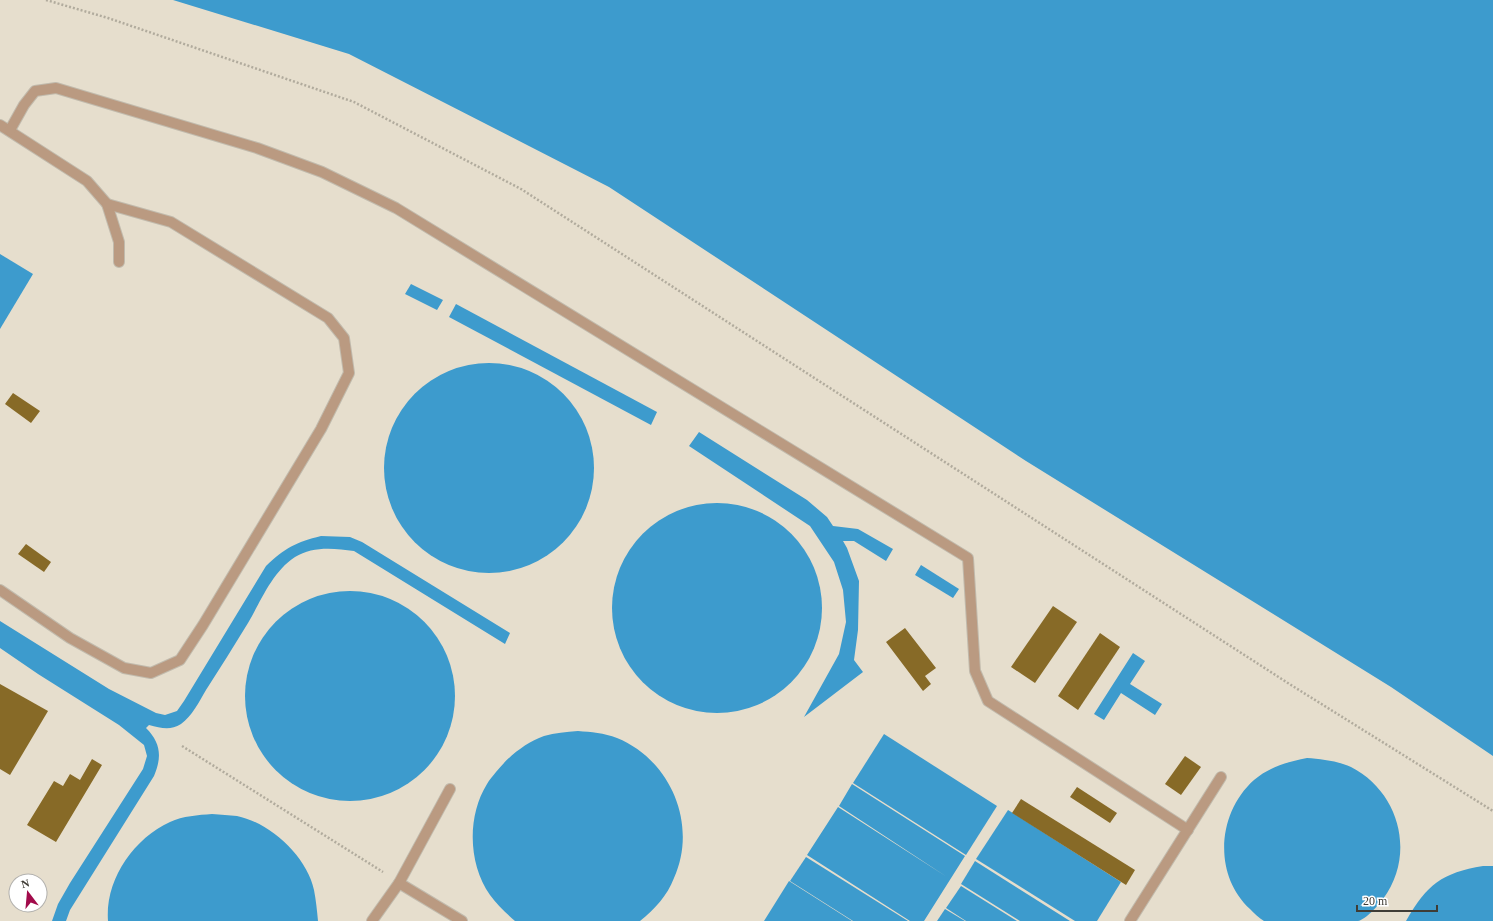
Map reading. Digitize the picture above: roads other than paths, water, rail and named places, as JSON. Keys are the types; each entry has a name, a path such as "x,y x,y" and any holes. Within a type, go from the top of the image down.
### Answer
{"lane":[{"path":"10,130 24,105 35,91 56,88 257,148 322,172 396,208 968,558 975,672 988,701 1188,830"},
{"path":"0,124 87,181 107,204 120,242 119,262"},
{"path":"0,590 70,638 124,668 151,673 180,660 203,626 321,429 349,373 344,338 328,318 171,222 107,204"},
{"path":"1130,921 1221,777"},
{"path":"372,921 400,883 450,789"},
{"path":"400,883 462,921"}],"water":[{"path":"173,0 1493,0 1493,756 1391,687 1026,461 609,187 349,54"},
{"path":"0,254 33,274 0,329"},
{"path":"411,284 443,300 437,310 405,294"},
{"path":"456,304 657,412 651,425 449,317"},
{"path":"489,363 509,365 538,375 556,387 570,401 586,428 592,448 594,468 592,488 582,517 570,535 556,549 529,565 509,571 489,573 469,571 440,561 422,549 408,535 392,508 386,488 384,468 386,448 396,419 408,401 422,387 449,371 469,365"},
{"path":"699,432 807,500 827,517 833,526 858,529 893,549 886,561 854,541 843,541 859,581 858,630 854,660 863,672 804,717 839,654 846,622 843,590 834,562 810,526 689,446"},
{"path":"717,503 737,505 766,515 784,527 798,541 814,568 820,588 822,608 820,628 810,657 798,675 784,689 757,705 737,711 717,713 697,711 668,701 650,689 636,675 620,648 614,628 612,608 614,588 624,559 636,541 650,527 677,511 697,505"},
{"path":"321,536 350,537 362,542 510,633 505,644 354,551 339,549 316,549 302,553 295,557 287,563 273,579 243,632 189,717 181,724 173,728 161,728 149,725 146,728 155,739 159,750 157,769 154,776 70,910 66,921 52,921 58,904 70,883 143,769 147,756 144,745 119,725 0,648 0,621 109,689 156,713 165,715 177,711 184,701 266,566 291,546"},
{"path":"921,565 959,589 953,598 915,575"},
{"path":"340,591 360,591 400,603 417,615 431,629 443,646 447,656 455,686 453,716 443,746 431,763 417,777 400,789 390,793 360,801 340,801 300,789 283,777 269,763 257,746 253,736 245,706 245,686 257,646 269,629 283,615 300,603 310,599"},
{"path":"1133,653 1145,661 1130,684 1162,704 1155,715 1121,693 1104,720 1094,714"},
{"path":"578,731 612,736 636,748 652,762 665,778 675,796 681,816 683,837 681,858 668,891 651,912 640,921 515,921 490,895 477,869 474,855 473,825 480,797 489,781 501,766 524,746 544,736 556,733"},
{"path":"884,734 997,806 966,855 853,783"},
{"path":"1307,758 1341,763 1351,767 1368,778 1381,792 1391,808 1398,826 1400,844 1399,863 1393,882 1378,905 1368,915 1358,921 1264,921 1250,909 1238,895 1230,879 1225,862 1224,844 1227,826 1233,809 1242,794 1254,780 1272,768 1285,763"},
{"path":"852,784 965,856 924,921 910,921 807,855 838,807 947,877 839,806"},
{"path":"1008,810 1121,882 1097,921 1075,921 976,859"},
{"path":"212,814 237,816 250,820 262,826 286,843 296,854 310,878 315,894 318,921 108,921 108,906 111,891 124,862 133,850 157,829 170,822 185,817"},
{"path":"806,857 908,921 853,921 790,881"},
{"path":"975,861 1070,921 1020,921 961,884"},
{"path":"1483,866 1493,866 1493,921 1406,921 1421,898 1437,882 1457,872"},
{"path":"789,881 852,921 764,921"},
{"path":"961,886 1017,921 966,921 946,908"},
{"path":"945,909 965,921 937,921"}]}
